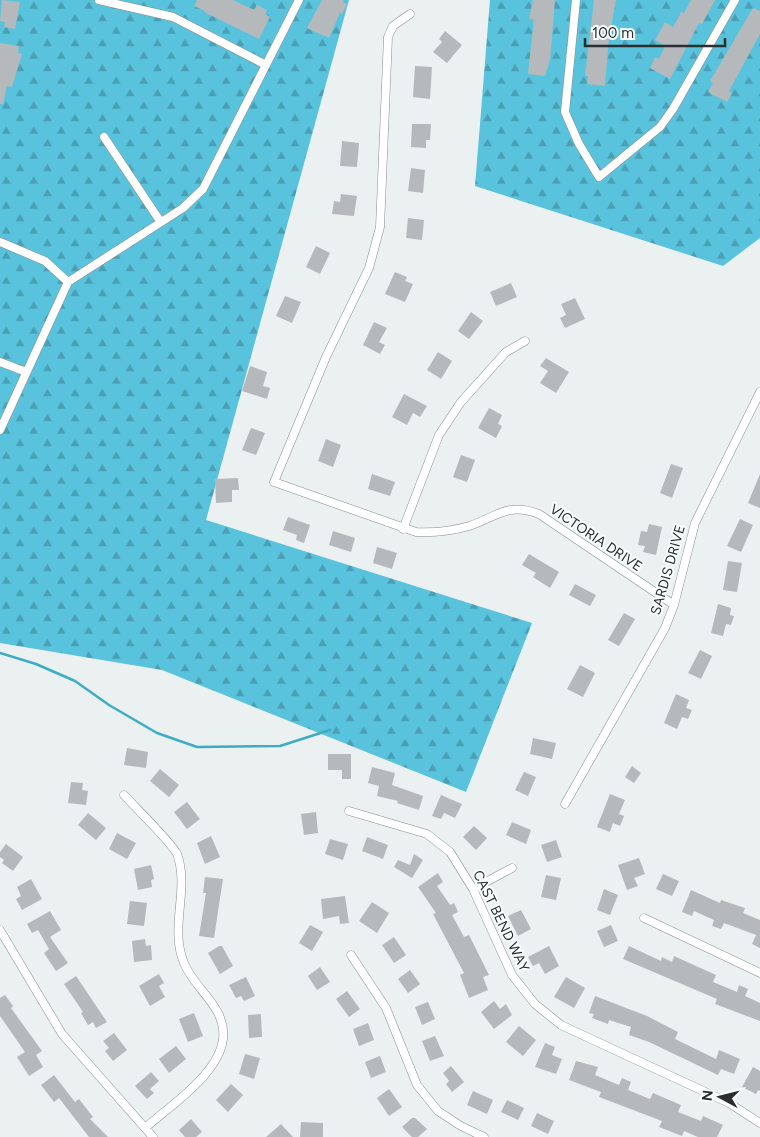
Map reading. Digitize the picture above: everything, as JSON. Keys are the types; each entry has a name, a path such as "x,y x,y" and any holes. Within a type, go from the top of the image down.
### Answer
{"street":[{"path":"99,0 173,17 264,64"},
{"path":"0,430 68,282 160,221 183,208 202,189 221,155 264,64 299,0"},
{"path":"576,0 564,112 579,144 599,177 660,127 669,115 735,0"},
{"name":"VICTORIA DRIVE","path":"410,14 393,26 388,37 380,227 369,268 326,357 274,482 403,529 434,533 471,525 492,515 510,510 526,509 539,514 674,605"},
{"path":"104,137 160,221"},
{"path":"0,242 45,261 68,282"},
{"path":"403,529 439,435 461,402 506,352 525,341"},
{"path":"0,362 26,372"},
{"name":"SARDIS DRIVE","path":"565,804 650,654 674,605 695,523 760,392"},
{"path":"124,795 177,853 183,886 178,918 184,963 214,1006 221,1021 223,1038 216,1062 201,1078 145,1128"},
{"name":"CAST BEND WAY","path":"349,811 427,834 450,852 473,889 512,976 535,1004 561,1025 729,1103 760,1122"},
{"path":"473,889 512,868"},
{"path":"644,918 760,973"},
{"path":"0,930 62,1034 153,1137"},
{"path":"352,955 386,1008 417,1085 438,1111 461,1126 484,1137"}],"green space":[{"path":"0,0 349,0 206,520 532,623 466,792 162,670 0,643"},
{"path":"490,0 760,0 760,238 723,266 475,186"}],"building":[{"path":"2,0 20,2 15,29 4,27 5,22 0,21"},
{"path":"197,0 233,0 254,10 257,5 267,10 265,14 270,17 259,39 194,6"},
{"path":"322,0 344,0 343,2 347,4 342,14 340,13 329,38 307,28"},
{"path":"533,0 555,0 550,60 545,76 528,74 534,19 529,19"},
{"path":"594,0 616,0 609,38 605,86 587,84 588,76 585,76"},
{"path":"691,0 715,0 702,24 699,23 670,79 650,68 655,57 659,59 665,46 655,40 665,22 673,27 681,12 684,13"},
{"path":"753,8 760,11 760,34 729,91 732,93 727,102 708,92 713,83 710,81"},
{"path":"445,31 462,45 447,63 433,52 442,42 439,39"},
{"path":"0,43 19,46 18,53 22,54 12,87 7,86 3,104 0,104"},
{"path":"415,66 432,67 430,99 413,97"},
{"path":"412,124 431,124 430,140 426,140 426,148 411,147"},
{"path":"342,141 359,143 357,167 340,166"},
{"path":"411,168 425,170 423,193 408,191"},
{"path":"341,194 357,196 354,216 332,214 334,201 340,202"},
{"path":"408,218 424,220 422,240 406,238"},
{"path":"316,246 330,253 320,274 306,267"},
{"path":"395,272 407,277 405,281 413,284 405,302 385,294"},
{"path":"511,283 517,297 496,306 490,292"},
{"path":"285,296 301,302 292,323 276,316"},
{"path":"575,298 585,319 565,328 560,318 566,315 561,304"},
{"path":"471,312 483,321 469,339 458,331"},
{"path":"374,322 387,328 379,342 385,345 380,354 363,345"},
{"path":"438,352 452,361 441,379 427,370"},
{"path":"546,358 569,372 556,393 540,383 548,371 540,366"},
{"path":"250,366 267,372 263,386 270,388 267,399 242,391"},
{"path":"404,394 427,406 420,417 413,413 407,425 392,417"},
{"path":"489,408 502,415 498,424 502,426 496,438 478,428"},
{"path":"251,428 265,433 256,455 242,450"},
{"path":"326,439 341,445 333,467 318,461"},
{"path":"461,455 475,460 467,482 453,477"},
{"path":"671,464 683,468 672,498 660,493"},
{"path":"372,474 395,482 390,496 368,489"},
{"path":"760,474 760,508 748,503"},
{"path":"238,478 239,490 232,490 232,502 216,503 215,479"},
{"path":"288,517 310,525 304,543 296,540 297,535 283,530"},
{"path":"740,519 753,525 741,552 727,546"},
{"path":"649,524 662,527 656,555 643,552 645,546 638,545 641,531 647,532"},
{"path":"333,531 355,538 351,552 329,545"},
{"path":"377,547 397,553 392,569 373,563"},
{"path":"529,554 559,572 550,588 533,577 536,573 522,565"},
{"path":"728,561 742,563 737,592 723,590"},
{"path":"575,584 596,595 590,606 569,595"},
{"path":"718,604 731,608 730,615 734,616 731,625 726,624 723,636 711,633"},
{"path":"624,613 635,619 619,646 608,640"},
{"path":"700,650 712,656 701,679 688,673"},
{"path":"580,665 595,673 583,697 567,689"},
{"path":"676,694 689,700 686,708 692,710 688,719 682,717 677,729 664,723"},
{"path":"533,738 556,743 552,759 530,754"},
{"path":"127,748 148,752 146,768 124,765"},
{"path":"328,754 351,754 351,779 342,779 342,770 328,770"},
{"path":"632,766 641,773 634,783 625,777"},
{"path":"372,767 395,773 392,785 423,796 419,810 397,803 398,801 377,796 379,786 368,783"},
{"path":"160,769 179,785 169,797 150,781"},
{"path":"524,772 536,777 528,796 515,790"},
{"path":"71,782 83,783 82,790 88,791 86,805 68,803"},
{"path":"610,794 625,800 619,814 624,816 620,826 613,823 610,832 597,827"},
{"path":"441,795 462,804 455,818 444,813 441,819 432,816"},
{"path":"187,802 200,819 187,829 174,812"},
{"path":"316,812 318,833 304,835 301,814"},
{"path":"88,813 106,828 96,840 78,825"},
{"path":"512,822 531,830 526,844 506,835"},
{"path":"474,826 487,838 476,850 463,837"},
{"path":"117,833 136,843 127,859 109,849"},
{"path":"211,836 220,857 205,864 197,843"},
{"path":"367,837 388,845 383,859 362,851"},
{"path":"330,839 348,844 343,860 325,854"},
{"path":"556,840 562,857 547,862 541,845"},
{"path":"6,844 23,857 13,871 2,863 4,860 0,857 0,852"},
{"path":"414,854 423,860 412,878 394,867 398,860 410,865"},
{"path":"639,858 645,874 634,878 638,886 627,890 618,865"},
{"path":"151,865 154,879 151,880 152,887 138,890 134,869"},
{"path":"438,873 443,882 437,886 450,905 454,903 458,912 452,915 464,937 469,935 489,975 483,977 488,990 469,998 460,975 464,973 433,914 436,913 418,887"},
{"path":"663,874 679,881 672,896 656,889"},
{"path":"546,875 561,878 556,900 541,897"},
{"path":"205,877 223,879 214,938 199,936 206,893 203,893"},
{"path":"31,879 42,899 22,910 16,899 21,896 17,887"},
{"path":"604,889 618,895 610,915 597,910"},
{"path":"691,890 720,903 721,900 745,908 743,913 760,920 760,948 752,944 756,935 724,923 721,929 712,926 714,920 694,911 692,916 682,912"},
{"path":"345,896 349,923 340,924 339,916 323,919 321,899"},
{"path":"130,901 147,903 144,926 127,924"},
{"path":"372,902 389,913 377,933 359,921"},
{"path":"521,910 531,929 518,936 508,916"},
{"path":"50,911 61,930 50,937 68,963 56,971 44,953 49,949 38,930 32,933 27,924"},
{"path":"310,925 323,932 312,951 299,943"},
{"path":"611,925 618,941 604,947 597,931"},
{"path":"394,937 406,955 394,963 382,945"},
{"path":"145,939 146,946 151,945 152,960 134,962 132,941"},
{"path":"222,946 233,966 220,974 208,953"},
{"path":"549,946 559,966 545,974 539,963 533,966 528,957"},
{"path":"629,946 661,961 662,957 672,962 674,956 716,975 713,982 737,992 739,985 748,989 745,996 760,1003 760,1021 715,1004 717,999 623,959"},
{"path":"320,967 330,982 317,990 308,976"},
{"path":"410,970 420,984 408,993 398,979"},
{"path":"159,974 164,983 159,986 165,997 150,1006 139,986"},
{"path":"76,976 107,1022 96,1028 93,1022 88,1025 81,1013 83,1012 64,984"},
{"path":"246,977 255,996 244,1001 241,996 236,998 229,985"},
{"path":"566,977 585,988 574,1008 554,997"},
{"path":"347,991 360,1009 349,1017 336,999"},
{"path":"5,995 13,1006 11,1008 42,1051 36,1055 43,1067 29,1076 17,1057 25,1052 0,1016 0,998"},
{"path":"595,996 647,1016 678,1032 675,1039 716,1059 719,1050 740,1059 734,1074 721,1069 718,1075 649,1042 629,1035 631,1027 609,1020 608,1024 592,1018 594,1014 589,1013"},
{"path":"494,1001 500,1009 506,1004 512,1015 494,1029 481,1012"},
{"path":"428,1002 435,1019 422,1025 415,1007"},
{"path":"194,1013 203,1036 188,1042 179,1019"},
{"path":"261,1014 262,1037 249,1038 248,1015"},
{"path":"368,1023 374,1040 359,1046 353,1029"},
{"path":"519,1026 536,1040 523,1056 506,1042"},
{"path":"114,1033 127,1050 113,1061 105,1051 109,1048 103,1041"},
{"path":"435,1036 444,1056 430,1061 422,1041"},
{"path":"545,1043 555,1047 552,1055 562,1059 556,1074 535,1067"},
{"path":"176,1046 186,1059 169,1073 159,1059"},
{"path":"245,1054 260,1058 254,1079 239,1074"},
{"path":"380,1056 386,1072 371,1078 365,1062"},
{"path":"576,1061 598,1067 595,1075 619,1085 622,1078 631,1082 628,1090 650,1099 653,1093 681,1105 678,1112 701,1121 703,1116 723,1125 717,1137 698,1137 684,1131 682,1136 659,1127 662,1121 599,1097 601,1092 569,1080"},
{"path":"451,1066 464,1082 452,1092 446,1084 449,1081 443,1073"},
{"path":"753,1067 760,1071 760,1091 758,1090 756,1094 742,1087"},
{"path":"151,1072 159,1081 150,1089 154,1093 147,1099 135,1086"},
{"path":"54,1075 75,1102 79,1099 93,1117 90,1119 108,1137 89,1137 59,1098 54,1102 41,1085"},
{"path":"231,1084 243,1095 228,1112 216,1100"},
{"path":"389,1089 402,1107 389,1116 377,1098"},
{"path":"473,1091 493,1100 487,1114 467,1105"},
{"path":"507,1100 524,1108 518,1120 501,1112"},
{"path":"537,1113 554,1121 548,1134 531,1126"},
{"path":"412,1118 415,1118 427,1129 418,1137 412,1137 402,1127"},
{"path":"191,1119 202,1132 196,1137 185,1137 179,1130"},
{"path":"301,1122 323,1123 323,1137 300,1137"},
{"path":"281,1124 293,1137 266,1137"}],"waterway":[{"path":"0,653 36,664 75,681 109,705 157,733 197,747 280,746 330,730"}]}
